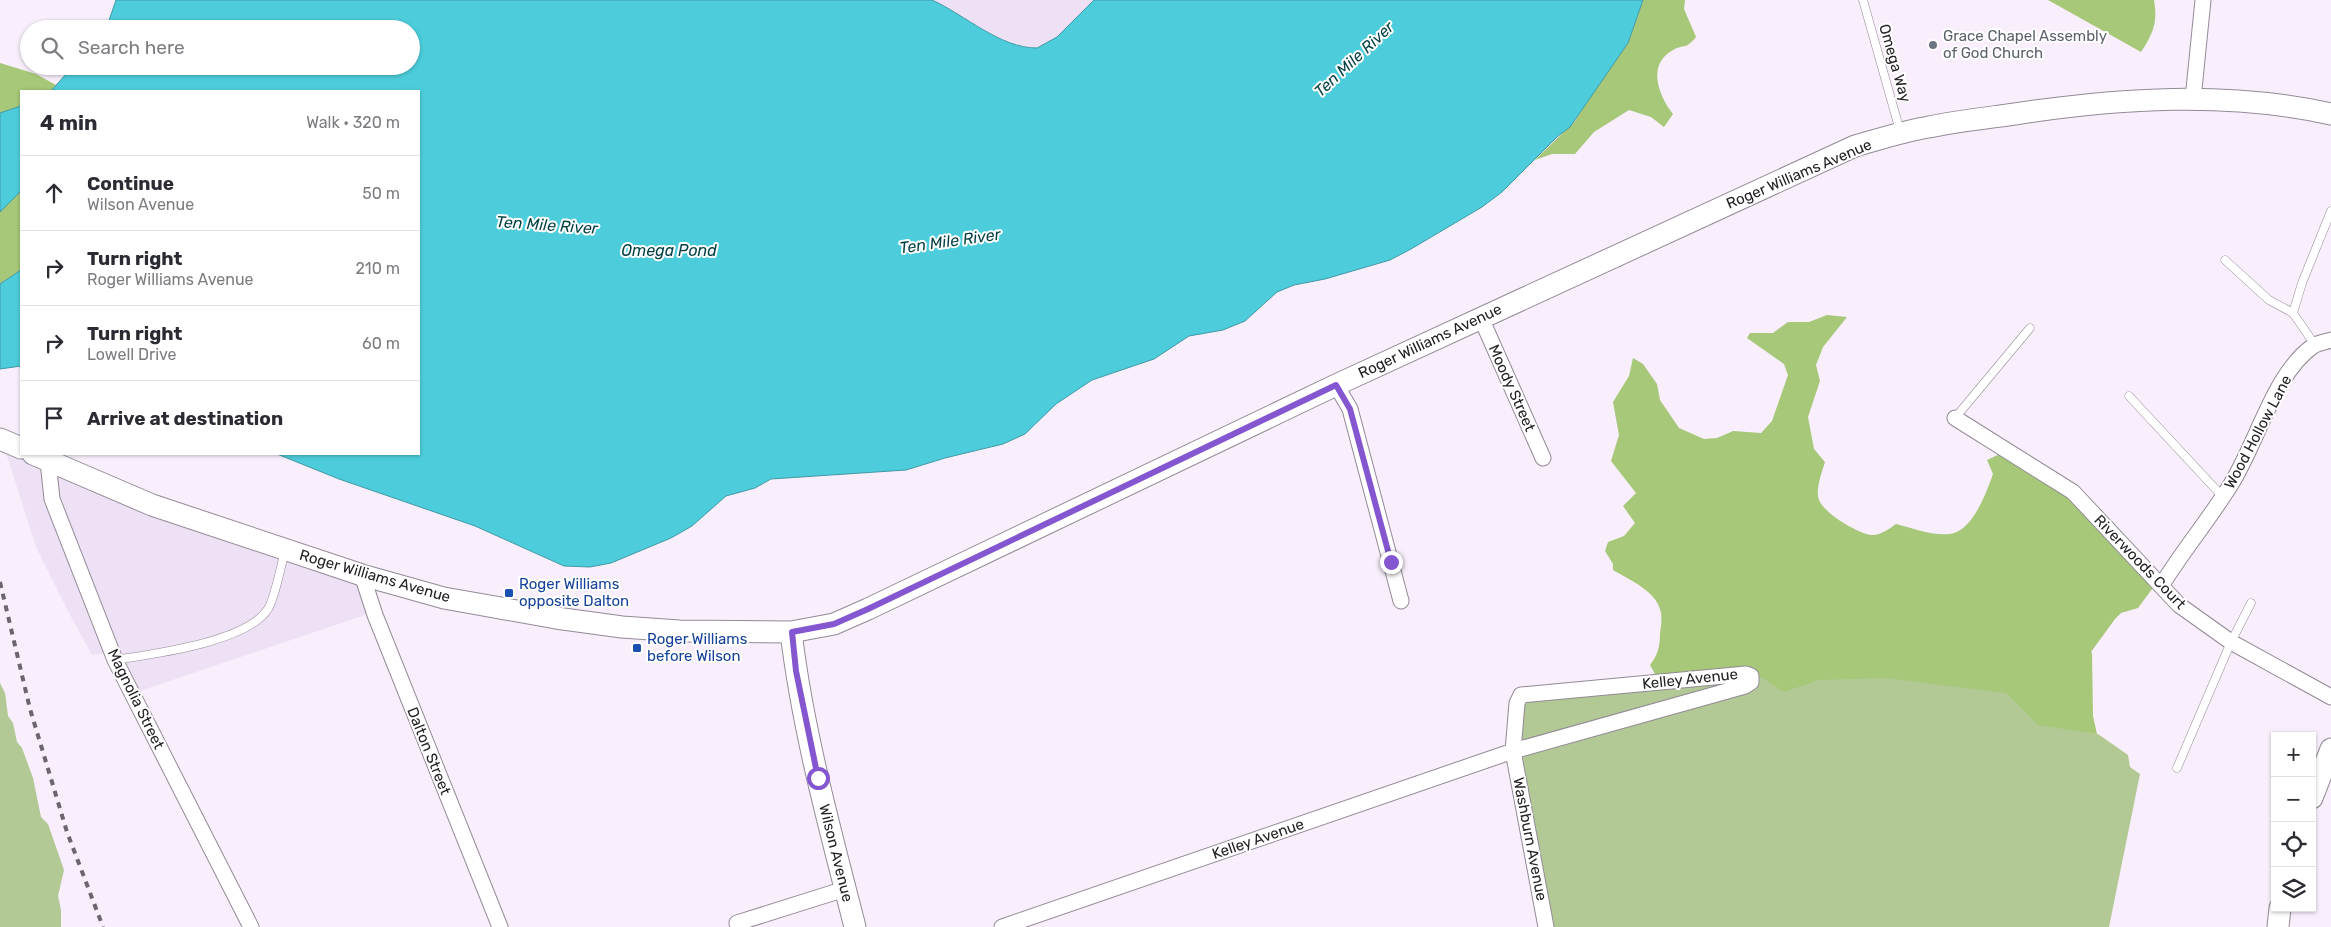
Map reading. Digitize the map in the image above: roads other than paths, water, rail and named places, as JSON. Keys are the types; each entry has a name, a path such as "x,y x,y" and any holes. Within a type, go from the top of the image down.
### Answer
{"main road":[{"name":"Roger Williams Avenue","path":"41,457 152,505 362,575 444,598 622,628 679,632 792,632 834,624 868,609 1336,385 1846,150 1901,133 1929,127 2054,108 2132,100 2193,99 2299,107 2331,114"},
{"path":"0,440 20,448"},
{"name":"Wilson Avenue","path":"792,632 796,671 821,796 854,927"},
{"path":"2316,787 2331,748"},
{"path":"2278,927 2280,912"}],"street":[{"path":"2193,99 2203,0"},
{"name":"Moody Street","path":"1482,318 1543,458"},
{"name":"Wood Hollow Lane","path":"2161,586 2180,555 2223,497 2252,446 2281,382 2299,358 2315,345 2331,340"},
{"path":"1336,385 1350,409 1401,601"},
{"name":"Riverwoods Court","path":"1955,418 2073,492 2179,605 2231,642 2331,698"},
{"name":"Magnolia Street","path":"41,457 52,499 115,660 251,927"},
{"name":"Dalton Street","path":"362,575 375,615 500,927"},
{"name":"Kelley Avenue","path":"1002,927 1513,751 1744,686 1751,682 1751,676 1746,674 1522,696 1517,704 1513,751"},
{"name":"Washburn Avenue","path":"1513,751 1546,927"},
{"path":"738,923 845,890"}],"lane":[{"name":"Omega Way","path":"1863,0 1901,133"},
{"path":"2293,312 2302,283 2331,212"},
{"path":"2226,260 2269,300 2293,312 2315,345"},
{"path":"1955,418 2030,328"},
{"path":"2129,396 2223,497"},
{"path":"115,660 219,639 254,624 269,609 286,550"},
{"path":"2177,768 2231,642 2252,603"}],"water":[{"name":"Omega Pond","path":"116,0 932,0 996,37 1023,47 1037,48 1057,37 1094,0 1643,0 1628,43 1570,127 1558,136 1502,192 1482,207 1411,249 1390,260 1325,279 1294,285 1277,292 1245,321 1223,330 1189,336 1154,359 1092,380 1056,404 1025,434 1003,444 906,470 771,479 755,488 726,496 692,526 671,538 611,563 590,567 564,566 475,526 339,479 279,455 420,455 420,90 52,90 65,75 420,75 420,20 109,20"},
{"path":"20,106 20,192 0,212 0,113"},
{"path":"20,271 20,366 0,369 0,284"}],"railway":[{"path":"0,582 30,709 67,832 103,927"}],"place":[{"name":"Grace Chapel Assembly of God Church","path":"1933,45"},
{"name":"Roger Williams opposite Dalton","path":"509,593"},
{"name":"Roger Williams before Wilson","path":"637,648"}],"water label":[{"name":"Ten Mile River","path":"1354,59"},
{"name":"Ten Mile River","path":"547,225"},
{"name":"Ten Mile River","path":"950,241"}]}
